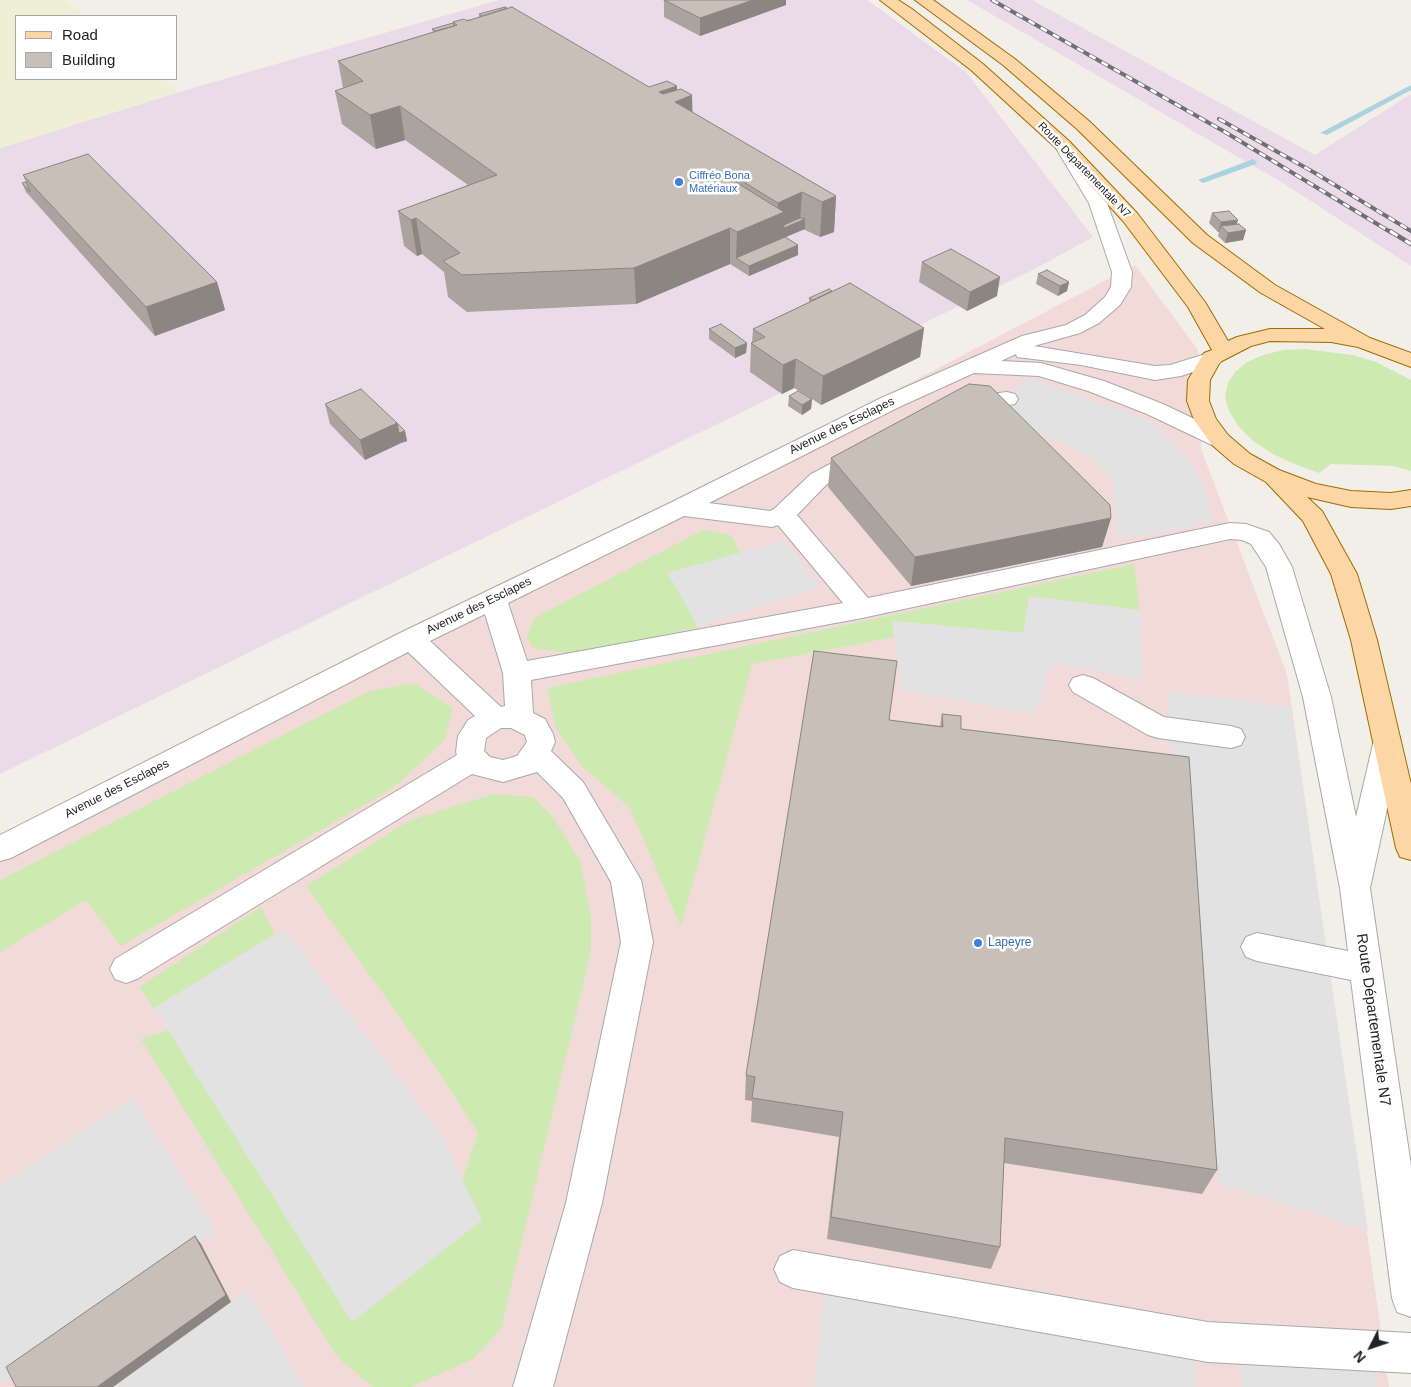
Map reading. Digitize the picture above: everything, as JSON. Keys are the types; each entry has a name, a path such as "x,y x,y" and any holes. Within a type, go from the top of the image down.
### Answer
{"main road":[{"name":"Route Départementale N7","path":"888,0 907,12 978,67 1063,145 1130,217 1198,306 1218,354"},
{"path":"923,0 1009,62 1084,125 1200,240 1268,289 1363,342 1411,360"},
{"path":"1363,342 1331,336 1300,334 1270,335 1244,341 1218,354 1199,380 1198,401 1205,420 1220,440 1242,459 1272,475 1310,490 1351,498 1392,500 1411,498"},
{"name":"Route Départementale N7","path":"1272,475 1313,517 1344,574 1364,640 1411,848"}],"lane":[{"name":"Avenue des Esclapes","path":"0,849 493,598 681,508 960,369 1029,340 1073,329 1092,319 1113,301 1120,287 1122,272 1098,203 1063,145"},
{"path":"1003,352 1037,352 1155,373 1173,371 1218,354"},
{"path":"960,369 1008,367 1041,370 1104,389 1155,409 1220,440"},
{"path":"947,413 964,404 980,401 1007,400"},
{"path":"681,508 772,519 783,515 819,479 886,444"},
{"path":"783,515 862,608"},
{"path":"516,673 862,608 1230,531 1246,532 1260,538 1270,550 1279,568 1317,697 1355,888"},
{"path":"493,598 516,673 507,718"},
{"path":"411,639 507,718 535,727 539,734 541,742 536,754 526,765 503,771 491,770 481,766 470,752 472,736 478,728 507,718"},
{"path":"1083,685 1158,727 1231,737"},
{"name":"Route Départementale N7","path":"1387,744 1355,888 1411,1298"},
{"path":"532,1387 584,1203 637,942 626,880 573,790 536,754"},
{"path":"126,969 474,759"},
{"path":"1256,947 1366,969"},
{"path":"793,1268 1208,1342 1411,1353"}],"shaded area":[{"path":"499,0 867,0 966,72 1093,237 1031,271 0,774 0,148 179,92"},
{"path":"967,0 1032,0 1315,155 1411,94 1411,266 1283,183"},
{"path":"1135,265 1198,350 1201,449 1287,674 1389,1387 0,1387 0,859"},
{"path":"1026,377 1154,422 1183,452 1205,486 1214,523 1117,539 1114,489 1104,468 1075,450 995,413"},
{"path":"785,540 820,587 698,627 668,573"},
{"path":"1029,596 1140,610 1143,680 1052,663 1035,714 902,690 892,621 1023,633"},
{"path":"1167,692 1291,707 1368,1231 1219,1183"},
{"path":"284,929 440,1133 482,1220 352,1322 154,1008"},
{"path":"133,1098 216,1232 0,1383 0,1185"},
{"path":"827,1274 1194,1339 1195,1387 814,1387"},
{"path":"247,1290 304,1387 113,1387 231,1302"},
{"path":"1237,1344 1372,1354 1376,1387 1242,1387"}],"green space":[{"path":"0,0 66,0 85,15 15,15 15,80 163,80 179,92 0,148"},
{"path":"1305,349 1353,355 1376,362 1411,380 1411,471 1394,466 1331,464 1319,473 1271,453 1252,440 1238,426 1229,411 1225,397 1228,383 1235,372 1247,362 1263,355 1283,350"},
{"path":"703,530 731,535 740,553 668,573 698,627 584,655 533,648 527,636 534,618"},
{"path":"1134,564 1140,610 1029,596 1023,633 893,621 895,637 752,664 681,927 630,808 581,765 556,728 547,688"},
{"path":"414,683 453,708 444,741 393,788 121,946 86,900 0,952 0,880 369,691"},
{"path":"494,794 533,797 553,817 580,860 591,915 591,951 501,1329 473,1359 411,1387 373,1387 337,1357 141,1039 169,1030 352,1322 482,1220 462,1180 478,1133 434,1065 306,886 410,820"},
{"path":"261,907 275,934 154,1008 139,987"}],"building":[{"path":"664,0 753,0 700,18"},
{"path":"512,7 649,87 667,81 677,86 659,92 663,94 681,89 692,95 675,102 836,196 822,202 802,192 778,203 726,171 721,173 784,212 737,232 730,228 634,268 462,275 443,261 460,253 416,218 411,220 398,211 497,175 400,106 370,115 335,91 363,81 338,61 457,25 453,22 464,19 467,21"},
{"path":"507,8 482,16 479,14"},
{"path":"453,23 454,26 435,31 432,29"},
{"path":"88,154 217,282 146,307 23,175"},
{"path":"26,182 30,192 22,183"},
{"path":"1229,211 1238,220 1221,222 1212,213"},
{"path":"800,218 805,219 784,228 784,225"},
{"path":"1239,224 1246,230 1228,233 1221,226"},
{"path":"785,237 798,245 749,266 736,258"},
{"path":"951,249 1000,277 970,292 922,262"},
{"path":"1047,270 1069,282 1060,286 1038,274"},
{"path":"850,283 924,328 823,376 796,359 783,365 751,343 765,337 753,329"},
{"path":"829,289 832,291 813,300 809,298"},
{"path":"721,324 747,343 735,348 709,329"},
{"path":"969,384 990,386 1110,505 1111,518 915,557 831,458"},
{"path":"361,389 397,423 360,440 325,404"},
{"path":"798,391 812,399 802,405 789,396"},
{"path":"397,423 405,431 399,433"},
{"name":"Lapeyre","path":"814,651 897,661 889,720 943,727 942,714 961,716 961,729 1189,757 1217,1170 1005,1138 1000,1247 831,1217 843,1112 752,1098 755,1077 746,1075"},
{"path":"195,1236 226,1295 97,1387 16,1387 6,1367"}],"waterway":[{"path":"1324,133 1411,87"},
{"path":"1203,180 1253,162"}],"railway":[{"path":"992,0 1225,132 1392,233"},
{"path":"1219,119 1315,173 1411,231"},
{"path":"1390,231 1411,244"}],"place":[{"name":"Ciffréo Bona Matériaux","path":"679,182"},
{"name":"Lapeyre","path":"978,943"}]}
